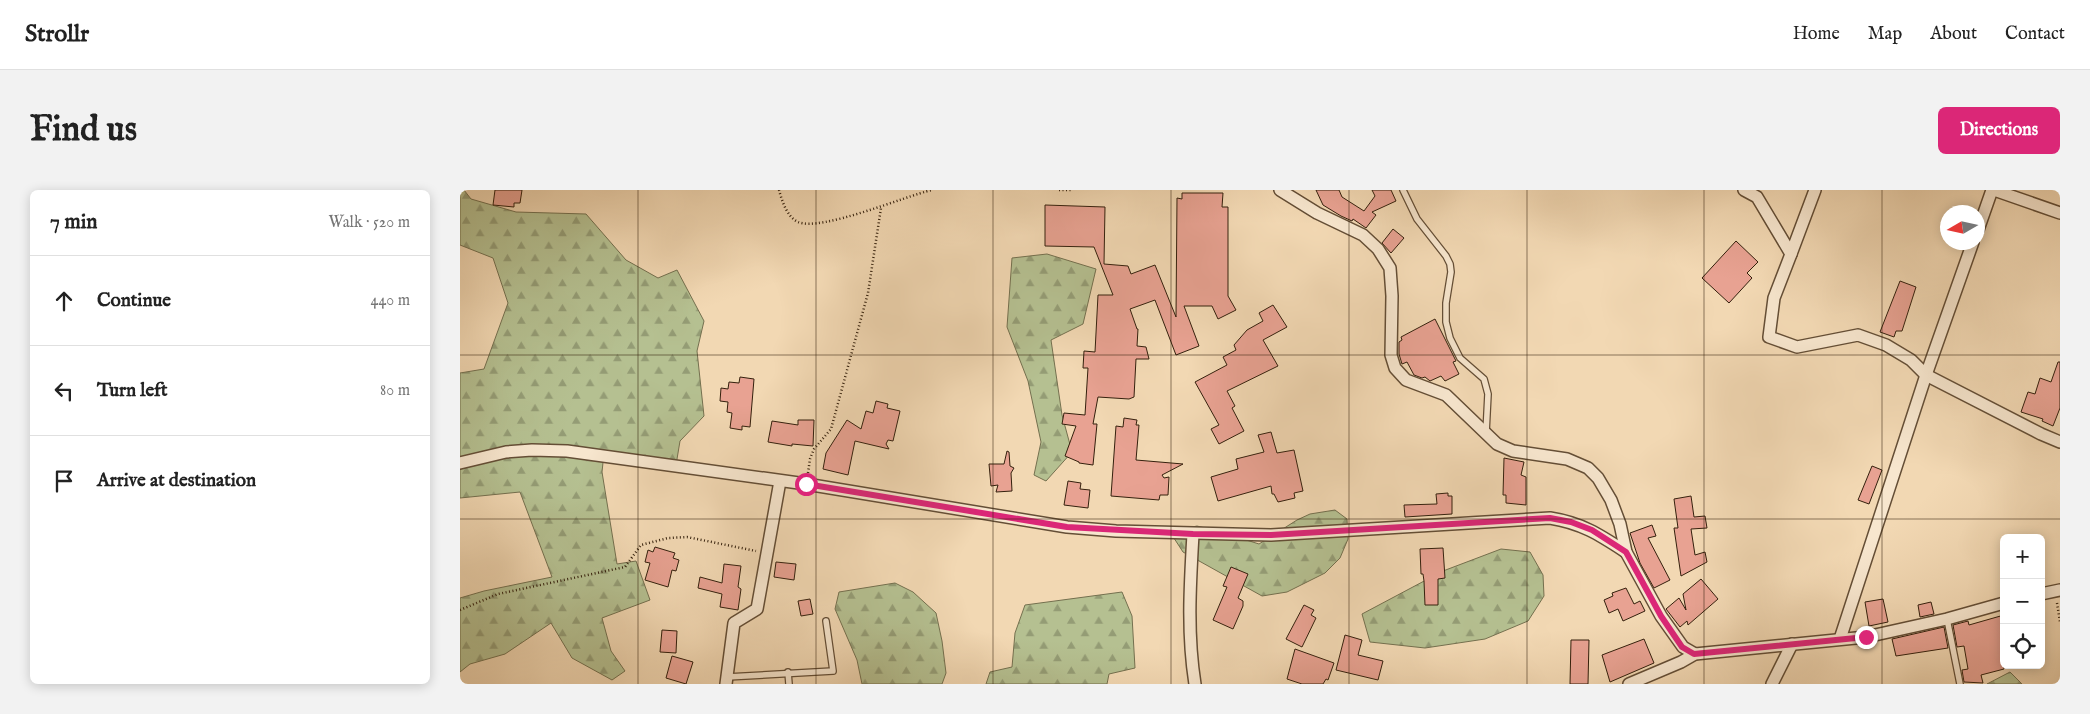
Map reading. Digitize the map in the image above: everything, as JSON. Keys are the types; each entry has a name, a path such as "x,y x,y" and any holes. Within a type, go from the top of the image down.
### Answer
{"street":[{"path":"1280,190 1317,213 1363,236 1378,249 1390,268 1392,296 1391,355 1395,368 1406,380 1446,395 1497,444 1513,451 1568,458 1588,468 1598,478 1611,500 1620,524 1626,552 1661,616 1682,647 1694,654"},
{"path":"1744,190 1756,197 1791,254"},
{"path":"1815,190 1774,298 1768,337 1798,347 1858,335 1894,350 1911,360 1926,375 2060,442"},
{"path":"1985,211 1993,190 2060,213"},
{"path":"1840,639 1926,375 1970,250"},
{"path":"460,463 506,452 532,450 567,451 806,484 1067,527 1193,534 1271,535 1550,518 1571,522 1592,530 1626,552"},
{"path":"727,680 734,623 757,609 780,481"},
{"path":"1193,534 1188,612 1195,684"},
{"path":"1629,684 1681,662 1694,654 1866,637 1947,619 2000,604"},
{"path":"1772,684 1792,644"}],"lane":[{"path":"1403,190 1417,219 1446,256 1450,264 1451,272 1446,303 1446,322 1450,338 1460,358 1484,380 1488,394 1486,435"},
{"path":"1947,619 1960,684"},
{"path":"727,680 788,672 833,671 826,621"},
{"path":"788,672 789,684"}],"path":[{"path":"779,190 784,206 796,222 808,225 882,208 932,190"},
{"path":"1059,190 1072,190"},
{"path":"806,484 810,459 814,449 831,429 868,293 882,208"},
{"path":"460,610 498,594 625,567 641,545 668,538 687,537 767,553"},
{"path":"2057,590 2060,622"}],"green space":[{"path":"460,190 464,190 471,199 516,212 586,214 626,260 658,278 677,270 704,321 697,351 704,416 680,441 676,465 604,453 602,472 617,564 636,561 650,600 602,618 611,651 625,671 612,680 572,658 551,623 505,654 470,664 460,672 460,598 552,577 520,492 460,498 460,373 484,369 508,303 493,258 460,245"},
{"path":"1047,254 1096,269 1083,324 1051,340 1062,415 1072,452 1046,481 1034,475 1041,442 1028,381 1007,327 1012,258"},
{"path":"1335,510 1347,519 1348,539 1340,558 1325,573 1287,592 1262,596 1183,552 1170,532 1197,526 1259,544 1310,514"},
{"path":"1501,549 1530,552 1543,575 1544,596 1528,621 1485,639 1425,648 1370,642 1362,614 1443,571"},
{"path":"895,583 913,592 936,613 946,673 942,684 862,684 857,660 835,609 839,592"},
{"path":"1122,592 1132,616 1135,668 1109,674 1107,684 986,684 990,672 1012,667 1015,633 1025,605"},
{"path":"2010,672 2022,684 1987,684"}],"building":[{"path":"495,190 522,190 520,203 514,203 514,207 493,205"},
{"path":"1316,190 1339,190 1342,197 1364,211 1375,196 1372,190 1391,190 1396,201 1372,212 1376,215 1366,228 1353,219 1352,221 1341,216 1323,205"},
{"path":"1182,193 1223,193 1222,207 1228,207 1228,296 1236,310 1218,319 1212,306 1184,306 1199,346 1176,355 1155,300 1130,309 1138,329 1137,346 1146,347 1149,359 1136,359 1134,397 1129,399 1098,397 1093,424 1097,424 1093,465 1079,463 1065,456 1076,426 1062,424 1064,413 1085,415 1088,368 1083,368 1084,351 1095,352 1098,295 1113,295 1094,247 1045,246 1045,205 1105,207 1104,264 1128,266 1131,274 1155,265 1176,317 1177,198 1182,199"},
{"path":"1393,229 1404,238 1391,253 1382,243"},
{"path":"1736,241 1758,262 1747,273 1752,278 1729,303 1702,278"},
{"path":"1900,281 1916,287 1902,331 1896,331 1894,337 1880,332"},
{"path":"1273,305 1287,327 1263,340 1278,366 1227,391 1235,406 1232,408 1244,431 1219,444 1211,429 1219,425 1195,382 1227,365 1223,357 1236,350 1234,345 1247,330 1263,321 1259,313"},
{"path":"1435,319 1456,361 1453,362 1459,374 1445,381 1441,376 1430,381 1425,377 1422,378 1414,375 1407,362 1402,364 1399,354 1401,337"},
{"path":"2058,362 2060,362 2060,408 2053,426 2042,421 2043,419 2021,412 2028,392 2035,394 2040,378 2051,382"},
{"path":"740,377 754,379 750,427 742,426 742,430 730,428 732,413 727,412 728,402 720,401 721,388 728,389 729,382 739,383"},
{"path":"876,401 888,404 887,408 900,411 893,441 888,440 886,444 889,449 855,441 848,475 823,469 826,453 847,420 861,429 866,411 873,413"},
{"path":"1124,418 1137,420 1136,425 1139,425 1136,460 1183,464 1162,475 1164,478 1169,477 1168,495 1160,495 1159,500 1111,496 1116,426 1123,427"},
{"path":"798,420 814,420 813,446 792,444 792,446 768,442 772,421 798,425"},
{"path":"1271,432 1277,453 1294,450 1303,491 1294,493 1295,498 1278,502 1274,494 1272,494 1271,486 1218,501 1211,477 1238,469 1236,459 1264,452 1258,435"},
{"path":"1007,451 1009,452 1010,466 1014,468 1011,473 1012,491 996,492 998,485 991,486 989,464 1004,464"},
{"path":"1504,458 1524,462 1521,475 1526,477 1526,505 1506,503 1506,495 1503,495"},
{"path":"1872,466 1882,470 1869,504 1858,500"},
{"path":"1068,481 1081,483 1080,489 1090,490 1088,508 1064,505"},
{"path":"1448,493 1448,496 1452,496 1452,514 1405,517 1404,505 1437,504 1436,494"},
{"path":"1691,496 1694,517 1705,516 1707,528 1691,529 1695,555 1705,552 1707,562 1681,576 1674,528 1678,528 1674,499"},
{"path":"1652,525 1656,536 1648,538 1670,580 1654,588 1640,563 1630,533"},
{"path":"655,547 675,553 673,558 679,560 676,571 672,570 668,587 645,580 650,563 645,562 648,550 653,552"},
{"path":"1443,548 1445,578 1438,579 1438,605 1425,605 1420,549"},
{"path":"776,562 796,564 794,580 774,577"},
{"path":"724,564 741,566 738,587 741,589 738,610 720,607 722,594 698,588 700,577 722,583"},
{"path":"1231,567 1248,574 1238,598 1243,601 1243,606 1233,629 1213,620 1227,587 1223,586"},
{"path":"1701,579 1718,599 1688,625 1687,621 1680,627 1666,609 1679,598 1686,610 1683,594"},
{"path":"1626,588 1634,604 1640,601 1645,611 1623,621 1618,609 1609,613 1604,600 1613,596 1612,593"},
{"path":"810,599 813,614 801,616 798,601"},
{"path":"1883,599 1888,622 1869,626 1865,602"},
{"path":"1931,602 1934,614 1920,617 1918,605"},
{"path":"1304,605 1314,610 1311,615 1316,618 1302,647 1286,639"},
{"path":"2000,616 2000,669 2004,669 1981,675 1983,683 1964,682 1962,670 1968,669 1964,646 1957,647 1953,625 1968,621 1969,625"},
{"path":"1944,627 1948,648 1896,656 1892,639"},
{"path":"662,630 677,631 676,653 660,652"},
{"path":"1345,635 1362,640 1358,655 1383,661 1378,680 1336,670"},
{"path":"1644,639 1654,663 1610,682 1602,655"},
{"path":"1571,640 1589,640 1588,684 1570,684"},
{"path":"1295,649 1334,663 1328,680 1326,679 1323,684 1302,684 1287,679"},
{"path":"672,656 693,662 686,684 666,678"}],"route":[{"path":"806,484 1067,527 1116,531 1271,535 1550,518 1571,522 1592,530 1626,552 1661,616 1682,647 1694,654 1866,637"}]}
